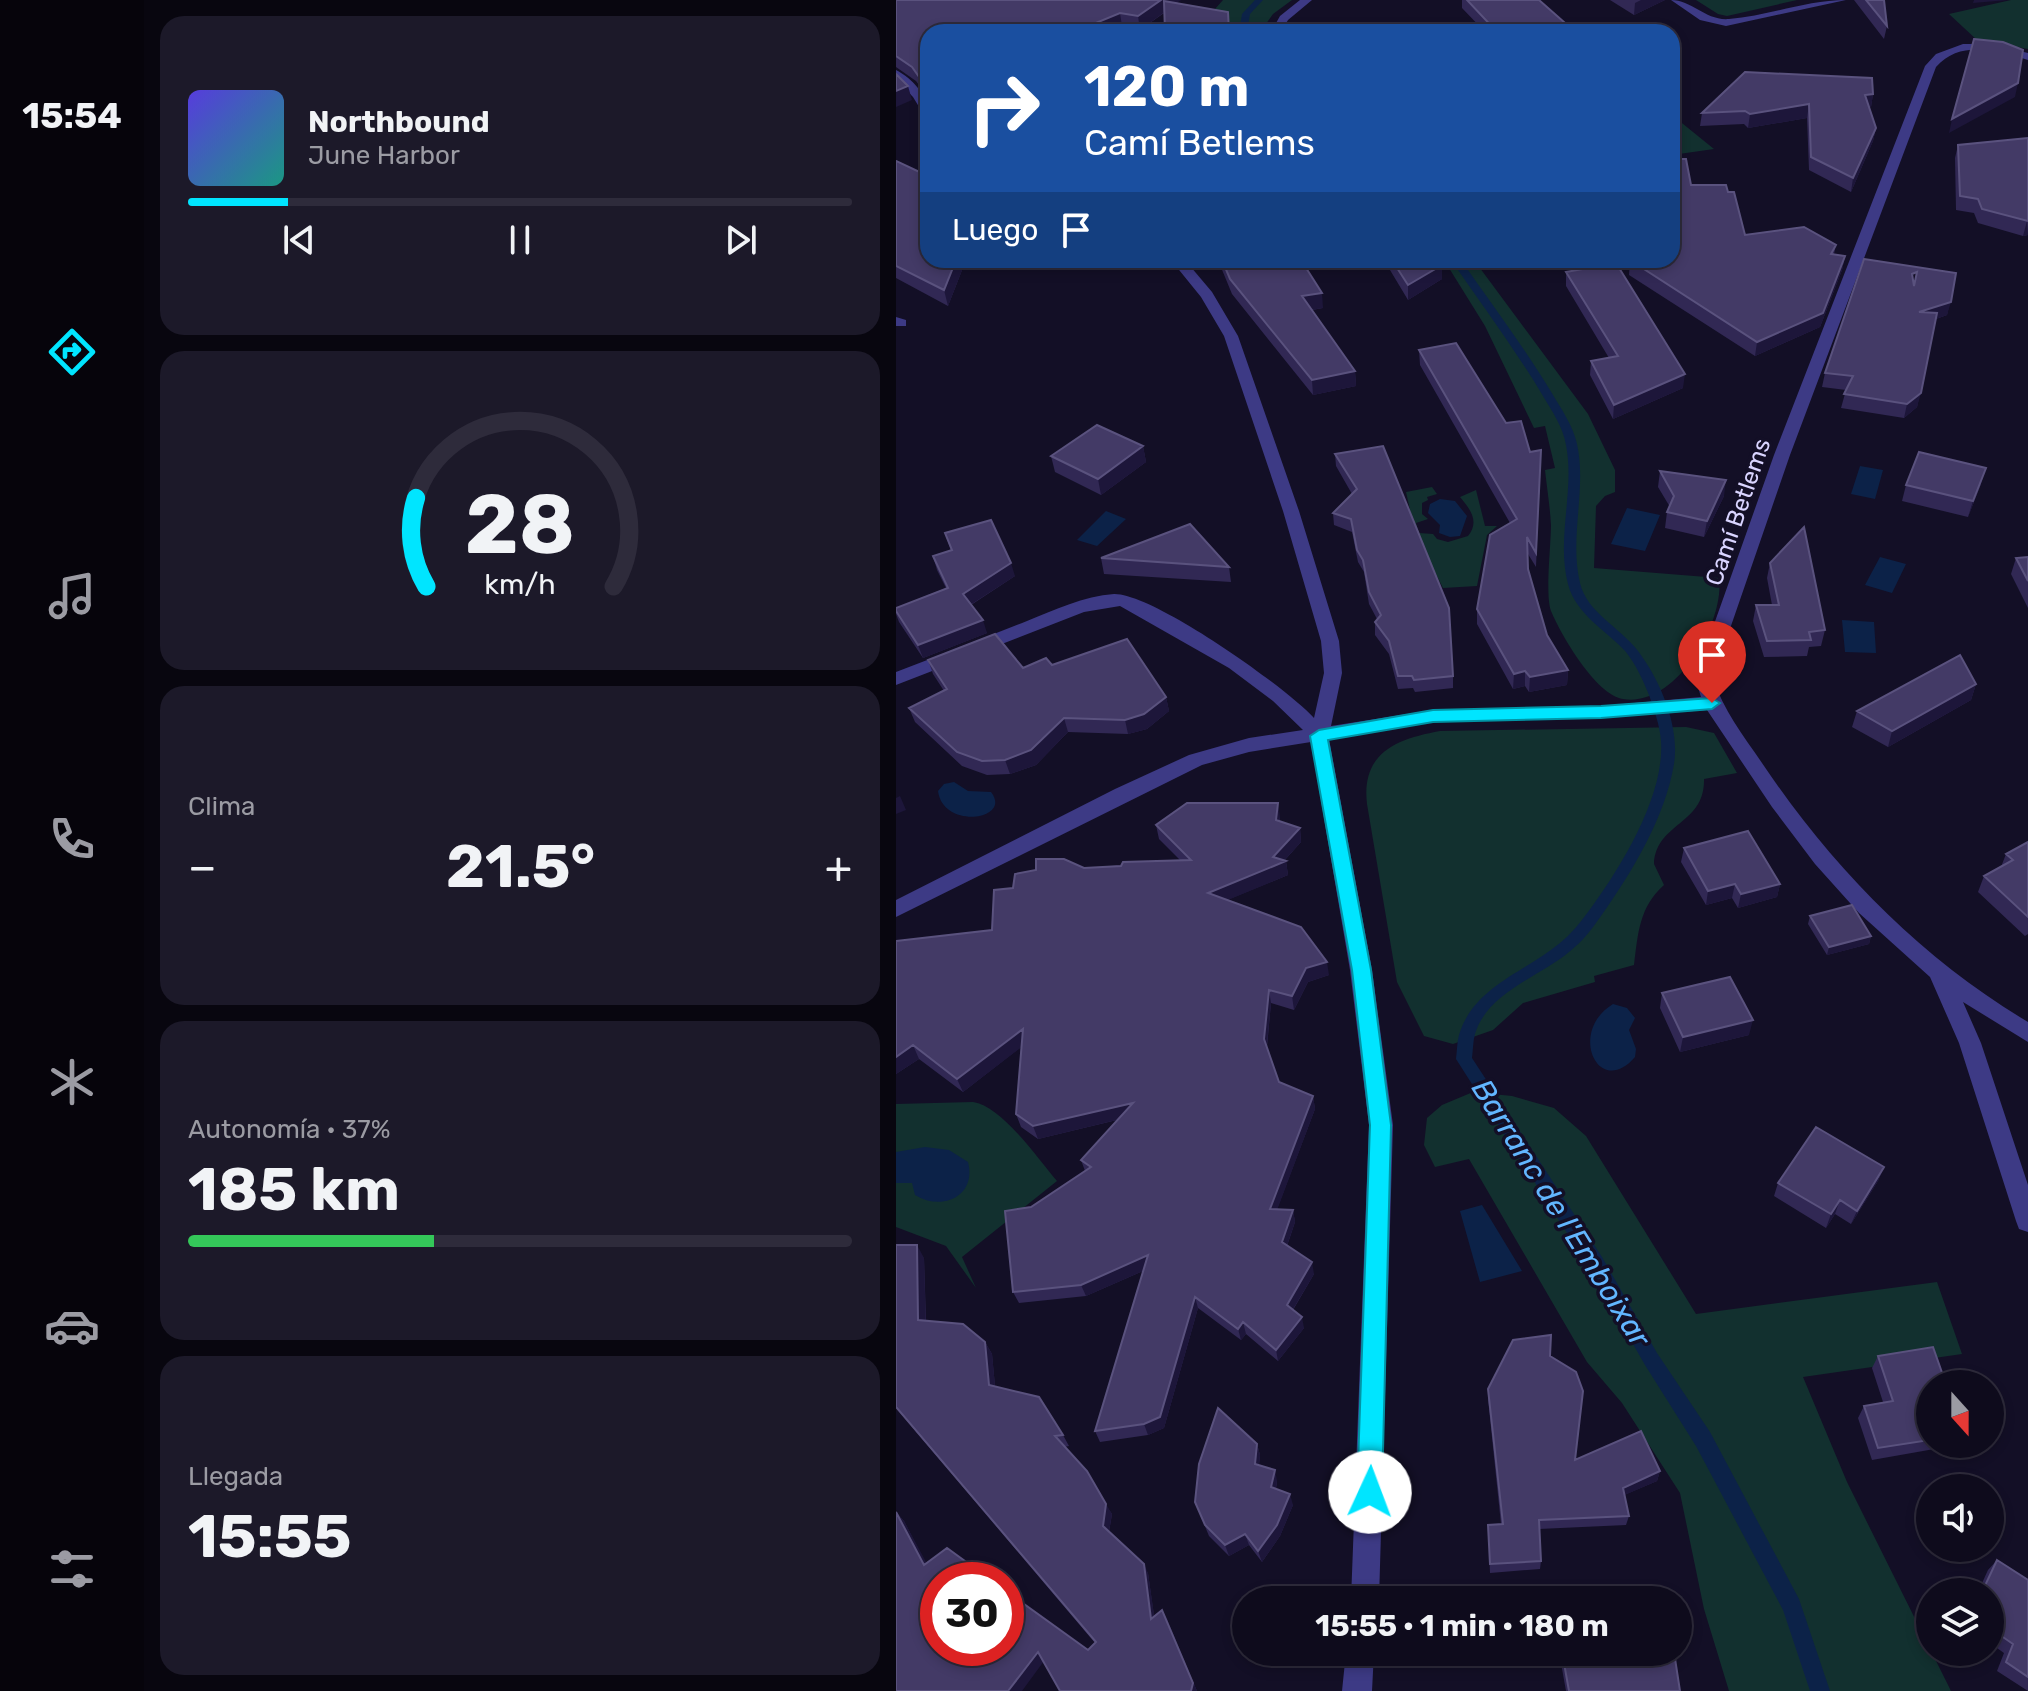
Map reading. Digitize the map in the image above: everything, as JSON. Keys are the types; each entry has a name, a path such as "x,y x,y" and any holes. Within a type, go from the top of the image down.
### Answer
{"street":[{"path":"1281,24 1307,0"},
{"path":"1676,0 1704,18 1726,23 1841,0"},
{"name":"Camí Betlems","path":"1712,703 1704,678 1782,455 1931,66 1941,54 1975,47 2002,49 2028,57"},
{"path":"896,73 920,98"},
{"path":"1185,268 1207,295 1231,336 1329,634 1333,673 1319,736 1361,970 1381,1125 1365,1586"},
{"path":"896,679 1046,618 1099,601 1122,600 1262,680 1304,717 1319,736"},
{"path":"896,909 1122,794 1196,760 1249,745 1433,716 1601,712 1712,703 1822,859 1864,904 1938,970 2028,1033"},
{"path":"1938,970 1970,1043 2028,1221"},
{"path":"1357,1691 1359,1666"}],"green space":[{"path":"1223,0 1292,0 1273,14 1266,24 1214,24 1215,9"},
{"path":"1696,0 1797,0 1727,16"},
{"path":"2011,0 2028,0 2028,49 1977,40 1949,14"},
{"path":"1680,121 1714,149 1680,154"},
{"path":"1449,268 1480,268 1588,414 1615,470 1615,492 1605,496 1596,506 1594,568 1719,578 1719,596 1705,638 1678,676 1661,690 1643,698 1623,699 1613,695 1591,676 1556,622 1548,594 1551,525 1545,470 1555,468 1545,426 1534,428 1485,326"},
{"path":"1432,487 1437,494 1427,497 1428,500 1422,503 1422,514 1428,519 1416,523 1419,533 1433,534 1437,539 1448,542 1468,536 1473,520 1460,497 1476,490 1485,526 1497,526 1487,535 1477,586 1443,588 1415,532 1406,492"},
{"path":"1686,727 1714,733 1737,773 1704,779 1697,806 1663,839 1657,850 1654,864 1664,885 1649,902 1645,912 1634,965 1594,976 1595,982 1523,1003 1493,1030 1453,1044 1424,1036 1397,982 1367,804 1370,772 1376,761 1396,744 1440,731"},
{"path":"1473,1092 1512,1096 1554,1108 1586,1136 1696,1314 1937,1282 1962,1354 1803,1377 1847,1482 1916,1621 1916,1666 1939,1666 1951,1691 1729,1691 1704,1609 1680,1493 1622,1403 1587,1362 1469,1159 1435,1167 1424,1145 1427,1118 1442,1105"},
{"path":"973,1102 996,1113 1007,1123 1057,1181 962,1257 976,1288 946,1246 896,1227 896,1104"}],"water":[{"path":"1860,466 1883,470 1875,499 1851,494"},
{"path":"1440,499 1455,501 1467,516 1460,536 1450,537 1439,533 1440,525 1428,513 1430,504"},
{"path":"1627,508 1660,515 1645,551 1611,544"},
{"path":"1106,511 1126,519 1097,546 1077,540"},
{"path":"1880,557 1906,564 1892,593 1865,585"},
{"path":"1842,620 1874,622 1876,653 1845,652"},
{"path":"954,782 968,791 991,792 995,802 993,809 975,817 951,812 938,791 944,784"},
{"path":"1613,1004 1627,1008 1635,1018 1629,1030 1636,1049 1635,1057 1622,1068 1610,1070 1600,1066 1593,1057 1590,1044 1599,1016"},
{"path":"925,1147 949,1150 968,1162 967,1184 955,1198 936,1202 925,1200 915,1195 912,1183 896,1183 896,1152"},
{"path":"1482,1205 1522,1271 1480,1282 1460,1211"}],"building":[{"path":"896,0 1161,0 1138,16 1120,13 1093,24 920,24 920,78 912,67 896,56"},
{"path":"1467,0 1539,0 1566,24 1490,24"},
{"path":"1866,0 1884,0 1887,26"},
{"path":"1164,1 1228,12 1229,24 1165,24"},
{"path":"1974,39 2003,42 2023,50 2018,83 1952,119"},
{"path":"1745,72 1872,78 1873,94 1865,95 1876,128 1853,178 1811,157 1809,104 1750,114 1745,111 1702,113"},
{"path":"896,74 908,86 896,91"},
{"path":"2028,138 2028,221 1982,209 1978,199 1960,196 1958,145"},
{"path":"1680,159 1686,159 1691,185 1726,185 1728,192 1734,192 1745,235 1804,227 1836,245 1831,254 1845,256 1823,313 1757,342 1642,268 1680,268"},
{"path":"896,161 920,172 920,268 953,268 944,290 896,266"},
{"path":"1864,259 1956,273 1951,302 1919,312 1937,313 1921,393 1907,404 1844,394 1853,376 1825,373"},
{"path":"1225,268 1306,268 1322,293 1302,296 1355,371 1312,380 1230,279"},
{"path":"1397,268 1437,268 1408,285"},
{"path":"1619,268 1685,374 1614,405 1591,361 1618,356 1566,272"},
{"path":"1456,343 1506,423 1521,421 1530,452 1541,450 1536,553 1527,537 1528,569 1547,635 1568,670 1530,677 1525,671 1514,674 1477,609 1490,535 1517,519 1419,350"},
{"path":"1097,425 1143,446 1098,479 1051,456"},
{"path":"1383,446 1449,608 1453,676 1414,680 1412,676 1398,676 1389,641 1375,622 1381,615 1369,592 1351,519 1333,513 1357,489 1335,454"},
{"path":"1919,452 1986,468 1973,501 1906,485"},
{"path":"1660,471 1726,480 1707,521 1667,512 1674,496"},
{"path":"991,520 1011,563 963,594 983,620 918,645 896,608 948,588 933,556 952,550 945,533"},
{"path":"1190,524 1229,567 1101,558"},
{"path":"1804,527 1825,630 1809,632 1811,640 1767,641 1756,605 1779,605 1770,563"},
{"path":"2028,557 2028,581 2016,558"},
{"path":"995,634 1023,668 1046,658 1052,665 1127,639 1166,697 1144,714 1125,720 1064,718 1031,750 1005,760 982,761 957,752 909,708 947,689 928,660"},
{"path":"1960,655 1976,684 1892,731 1857,711"},
{"path":"1187,803 1278,803 1276,820 1300,828 1273,857 1286,861 1208,893 1301,927 1327,962 1306,968 1292,996 1269,990 1264,1039 1279,1082 1313,1096 1270,1209 1293,1210 1282,1242 1312,1262 1287,1305 1302,1317 1276,1350 1243,1322 1238,1329 1195,1297 1160,1417 1144,1424 1095,1431 1148,1255 1081,1285 1013,1292 1005,1211 1031,1207 1091,1167 1081,1160 1133,1103 1033,1126 1016,1114 1023,1029 957,1079 913,1045 896,1057 896,941 992,930 994,890 1013,888 1015,874 1036,870 1036,859 1064,859 1084,868 1121,866 1123,862 1191,860 1156,825"},
{"path":"1748,831 1780,884 1741,894 1735,884 1708,891 1684,848"},
{"path":"2028,842 2028,917 1984,876 2013,860 2006,854"},
{"path":"1852,905 1871,936 1829,947 1810,916"},
{"path":"1730,977 1753,1020 1683,1037 1662,993"},
{"path":"1816,1127 1884,1167 1857,1211 1840,1200 1831,1214 1778,1183"},
{"path":"896,1245 917,1245 918,1320 963,1324 985,1342 989,1385 1039,1397 1063,1435 1055,1436 1087,1471 1106,1504 1103,1526 1144,1564 1151,1619 1162,1610 1193,1683 1191,1691 1060,1691 1038,1652 1008,1691 896,1691 896,1512 922,1562 920,1562 920,1666 1024,1666 1024,1604 1088,1650 1096,1642 896,1407"},
{"path":"1551,1335 1550,1356 1576,1372 1583,1391 1575,1460 1641,1431 1660,1471 1623,1488 1629,1516 1539,1520 1541,1561 1490,1564 1488,1525 1503,1524 1488,1389 1513,1340"},
{"path":"1933,1347 1941,1370 1916,1370 1916,1442 1878,1448 1864,1406 1893,1401 1878,1356"},
{"path":"1218,1408 1257,1444 1255,1464 1275,1470 1271,1487 1290,1494 1277,1525 1258,1551 1245,1534 1225,1545 1205,1525 1195,1502 1199,1464"},
{"path":"947,1548 966,1562 928,1562"},
{"path":"1996,1562 2000,1562 2028,1580 2028,1677 2006,1662 2013,1644 2004,1638 2004,1578 1989,1578"},
{"path":"1565,1666 1676,1666 1680,1691 1569,1691"}],"waterway":[{"name":"Barranc de l'Emboixar","path":"1244,24 1246,14 1259,0"},
{"name":"Barranc de l'Emboixar","path":"1462,268 1529,365 1566,428 1574,462 1570,550 1574,584 1583,603 1629,648 1642,667 1659,706 1668,742 1667,762 1651,814 1609,894 1581,932 1564,948 1490,999 1476,1015 1467,1035 1464,1059 1596,1263 1651,1359 1703,1439 1792,1606 1820,1691"}],"route":[{"path":"1370,1492 1381,1125 1365,1021 1361,970 1319,736 1433,716 1601,712 1712,703"}]}
